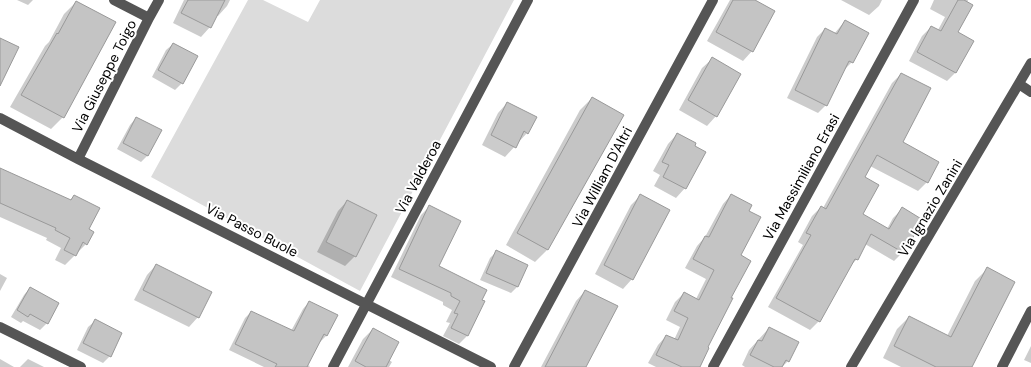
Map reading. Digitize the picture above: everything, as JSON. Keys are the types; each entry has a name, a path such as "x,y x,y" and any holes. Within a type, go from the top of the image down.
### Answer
{"street":[{"name":"Via Giuseppe Toigo","path":"78,159 149,18 114,0"},
{"path":"149,18 158,0"},
{"name":"Via Valderoa","path":"333,367 528,0"},
{"name":"Via William D'Altri","path":"514,367 713,0"},
{"name":"Via Massimiliano Erasi","path":"713,367 914,0"},
{"name":"Via Ignazio Zanini","path":"851,367 1031,62"},
{"path":"1019,84 1031,92"},
{"name":"Via Passo Buole","path":"0,118 78,159 491,367"},
{"path":"1002,367 1031,311"},
{"path":"0,327 81,367"}],"shaded area":[{"path":"248,0 263,0 308,22 320,0 514,0 360,291 151,177"}],"building":[{"path":"188,0 225,0 211,28 181,13"},
{"path":"733,0 755,0 775,11 753,52 716,32"},
{"path":"958,0 964,0 973,5 958,32 974,41 956,73 917,52 931,26 941,31"},
{"path":"76,1 116,22 64,118 21,95"},
{"path":"845,20 869,33 853,63 849,61 827,106 795,90 825,28 837,34"},
{"path":"0,38 19,47 0,86"},
{"path":"173,43 198,56 183,84 158,70"},
{"path":"712,57 741,74 717,117 688,100"},
{"path":"901,73 931,88 903,142 939,162 928,183 877,155 865,177 879,185 863,214 889,229 902,207 923,220 904,253 871,234 858,260 855,259 820,322 776,298 811,235 806,233 821,206 826,209"},
{"path":"592,97 624,115 548,250 517,233"},
{"path":"507,102 537,117 528,134 524,131 516,148 491,135"},
{"path":"136,117 162,130 148,156 123,143"},
{"path":"677,133 696,143 695,146 706,152 686,189 663,177 669,165 662,162"},
{"path":"0,168 71,200 74,195 100,208 89,229 94,232 87,245 83,242 76,256 64,250 70,238 55,230 56,228 0,203"},
{"path":"640,194 670,210 633,280 604,265"},
{"path":"731,194 752,205 749,211 761,217 741,255 751,261 731,298 733,298 708,347 709,348 700,367 682,367 656,355 666,335 678,340 688,318 674,311 684,292 699,300 714,270 693,259 705,236 709,237"},
{"path":"347,200 377,215 356,257 326,242"},
{"path":"429,205 461,221 439,266 487,290 482,300 485,301 468,336 451,328 458,314 454,313 460,301 451,296 451,293 399,269"},
{"path":"496,250 528,265 518,287 486,273"},
{"path":"156,264 212,292 199,318 143,290"},
{"path":"987,267 1015,282 972,367 936,367 894,346 909,316 951,337"},
{"path":"30,287 59,303 48,324 30,314 28,317 17,310"},
{"path":"585,290 618,306 586,367 545,367"},
{"path":"309,301 338,315 327,336 324,334 307,367 275,367 277,364 235,344 251,311 294,331"},
{"path":"95,319 122,333 111,357 83,343"},
{"path":"769,327 799,342 789,362 786,360 782,367 774,367 750,355 758,340 762,341"},
{"path":"373,328 399,342 386,367 366,367 355,361"}]}
